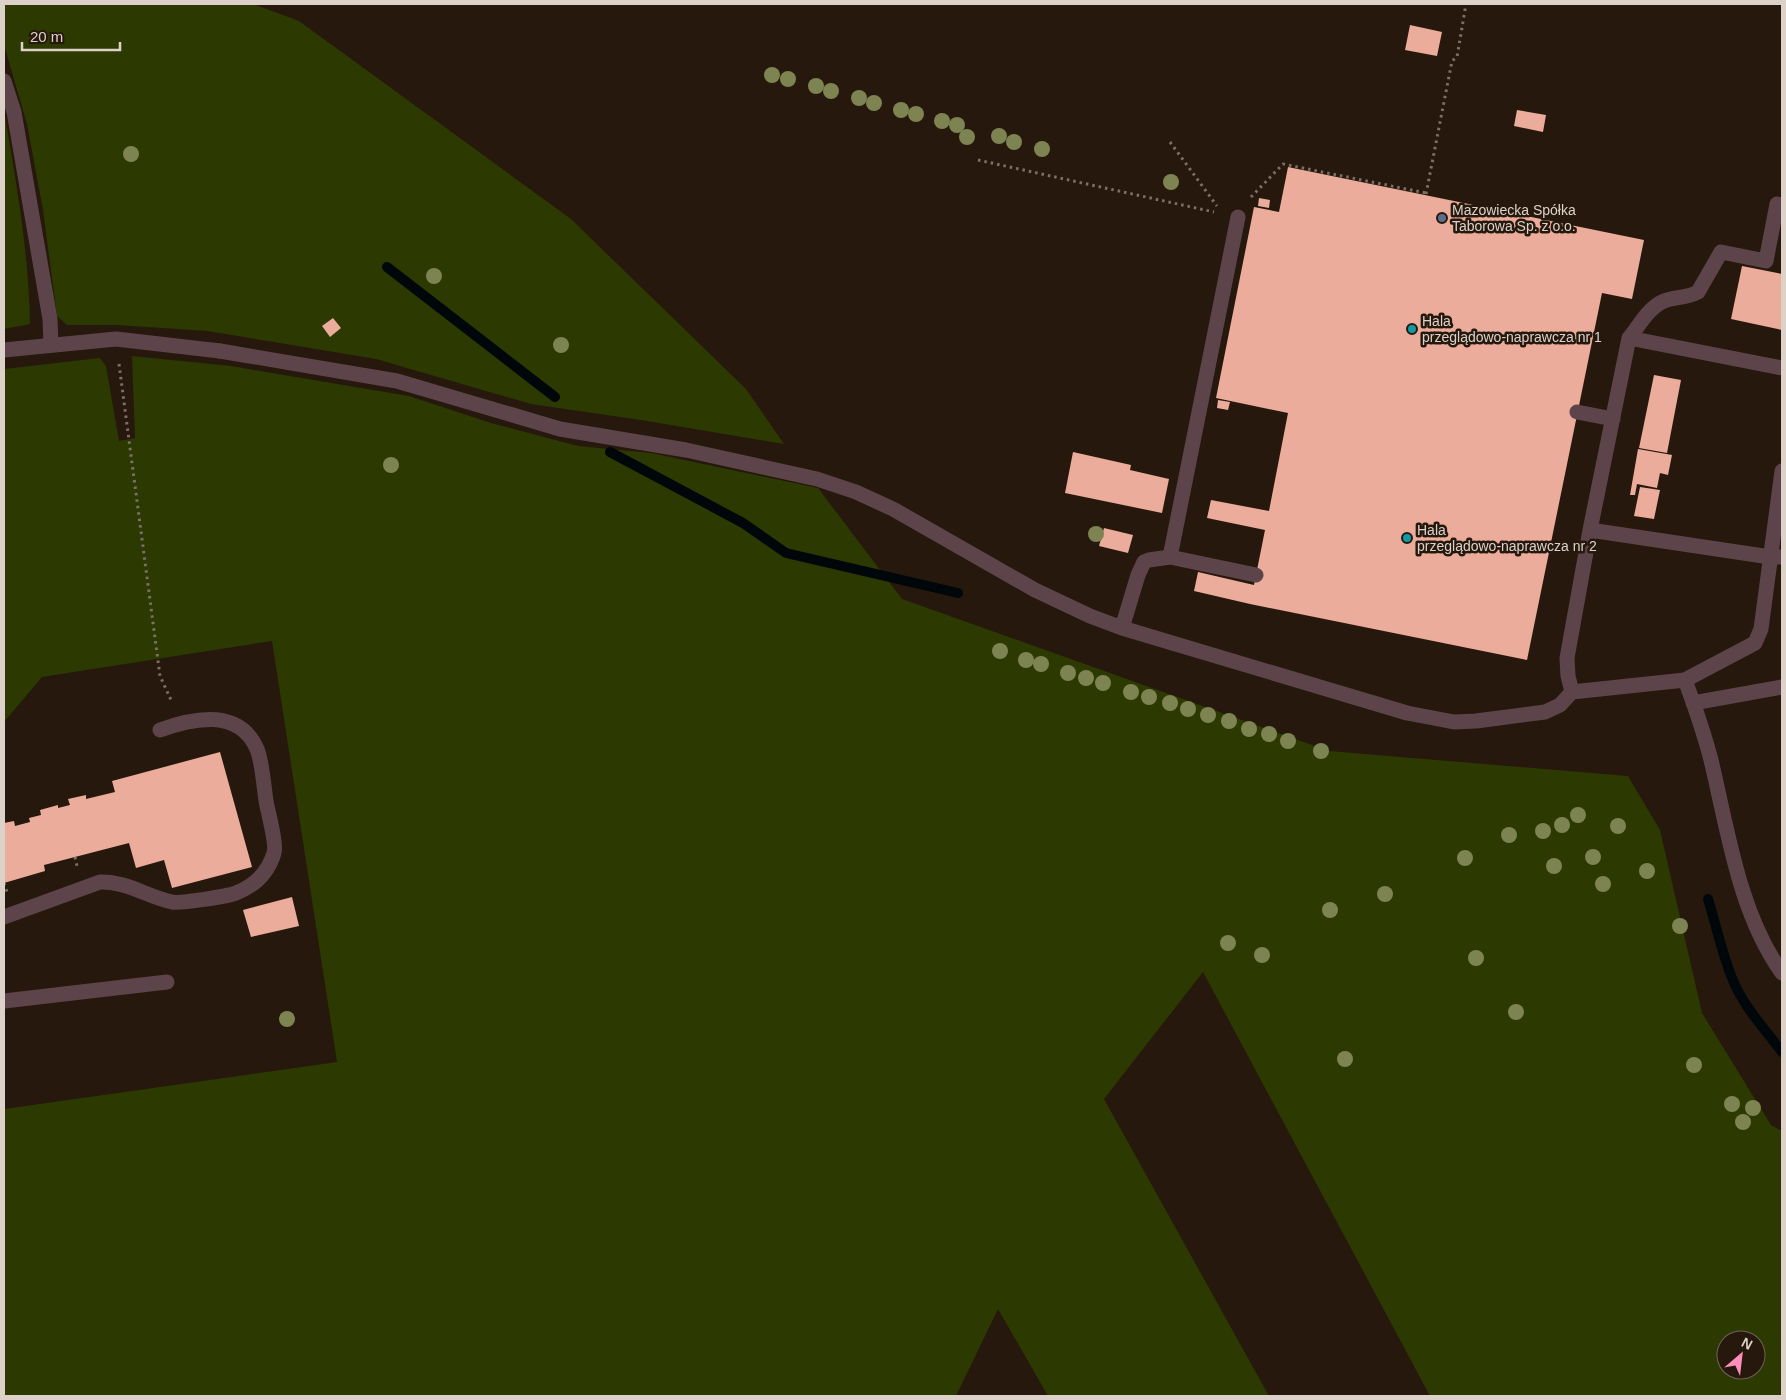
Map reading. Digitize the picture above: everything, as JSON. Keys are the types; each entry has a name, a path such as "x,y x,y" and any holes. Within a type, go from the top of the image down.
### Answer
{"street":[{"path":"4,81 14,112 50,319 51,345"},
{"path":"1572,692 1568,676 1567,658 1574,611 1629,338 1656,306 1665,301 1691,296 1698,292 1721,252 1766,261 1777,204 1782,205"},
{"path":"1170,557 1231,215"},
{"path":"1629,338 1782,368"},
{"path":"4,350 116,339 220,351 397,381 560,429 686,450 817,479 856,492 893,509 1035,590 1090,616 1122,628 1407,713 1454,722 1545,712 1560,705 1572,692 1685,680 1755,643 1761,629 1776,557 1782,471"},
{"path":"1577,412 1612,419"},
{"path":"1590,530 1776,557"},
{"path":"1122,628 1144,562 1155,558 1170,557 1256,575"},
{"path":"1685,680 1694,703 1710,760 1740,883 1764,942 1782,973"},
{"path":"1694,703 1782,687"},
{"path":"4,917 100,882 112,882 123,885 174,903 235,894 257,881 268,869 275,851 258,750 248,733 229,722 214,718 182,722 160,730"},
{"path":"4,1001 167,982"}],"path":[{"path":"1231,215 1283,164 1426,194 1452,61 1457,57 1466,4"},
{"path":"1170,142 1231,215"},
{"path":"978,160 1231,215"},
{"path":"116,339 160,676 182,722"}],"green space":[{"path":"4,4 253,4 299,21 571,219 746,389 784,444 531,404 376,359 207,331 117,325 67,325 57,316 43,210 27,124 4,45"},
{"path":"4,110 24,244 30,324 4,329"},
{"path":"132,356 231,366 409,396 491,423 578,446 651,453 818,488 902,599 1329,751 1628,776 1660,830 1702,1013 1771,1125 1782,1131 1782,1396 1430,1396 1203,972 1104,1099 1269,1396 1048,1396 998,1309 956,1396 4,1396 4,1109 337,1062 272,641 42,677 4,722 4,369 100,358 106,366 119,441 135,438"}],"building":[{"path":"1410,25 1442,32 1437,56 1405,50"},
{"path":"1517,110 1546,115 1543,132 1514,126"},
{"path":"1288,167 1644,240 1632,299 1602,293 1527,660 1194,591 1198,572 1254,585 1265,530 1207,518 1211,500 1269,511 1288,413 1216,398 1254,207 1279,212"},
{"path":"1259,198 1270,200 1269,208 1258,206"},
{"path":"1742,266 1782,274 1782,330 1731,319"},
{"path":"333,318 341,328 330,337 322,326"},
{"path":"1654,375 1681,380 1667,453 1639,448"},
{"path":"1218,400 1230,402 1228,410 1217,408"},
{"path":"1638,449 1672,455 1668,475 1660,473 1657,488 1637,484 1635,495 1630,495"},
{"path":"1073,452 1131,465 1130,470 1169,479 1162,513 1065,493"},
{"path":"1640,487 1660,490 1654,519 1634,516"},
{"path":"1104,528 1133,535 1128,553 1099,546"},
{"path":"220,752 252,867 172,888 164,860 136,868 129,843 44,865 45,871 4,883 4,823 14,821 15,826 30,822 29,818 41,815 40,810 58,805 58,808 70,805 68,799 86,795 86,799 115,792 112,781"},
{"path":"292,897 299,926 251,937 243,910"}],"waterway":[{"path":"387,267 555,397"},
{"path":"610,452 743,523 786,553 958,593"},
{"path":"1708,899 1732,978 1754,1016 1782,1052"}],"place":[{"name":"Mazowiecka Spółka Taborowa Sp. z o.o.","path":"1442,218"},
{"name":"Hala przeglądowo-naprawcza nr 1","path":"1412,329"},
{"name":"Hala przeglądowo-naprawcza nr 2","path":"1407,538"}]}
